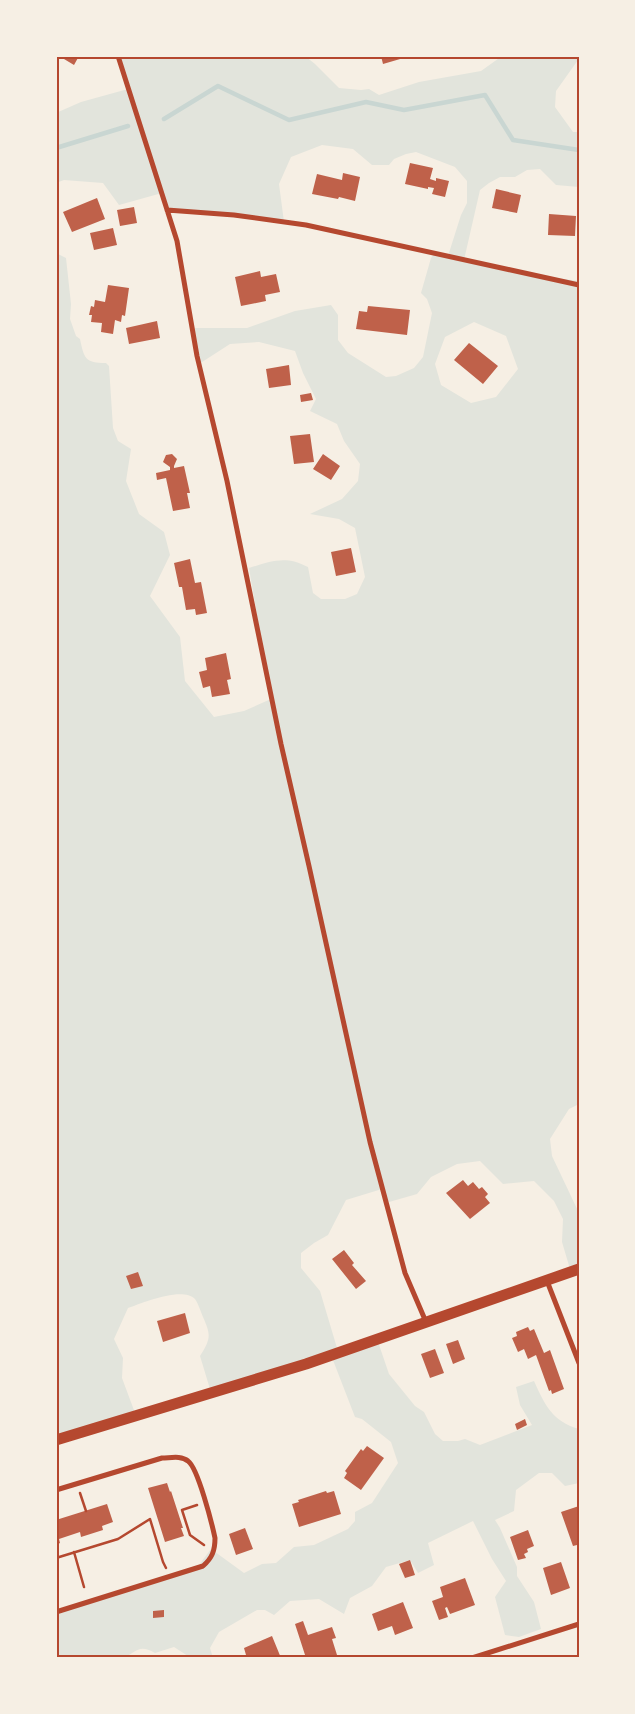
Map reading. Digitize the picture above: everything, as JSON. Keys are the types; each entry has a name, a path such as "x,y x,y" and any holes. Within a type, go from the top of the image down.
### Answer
{"main road":[{"path":"56,1440 306,1364 579,1270"}],"street":[{"path":"118,56 177,241 197,356 227,480 281,744 314,884 370,1142 405,1273 426,1322"},
{"path":"167,210 234,215 306,225 579,285"},
{"path":"547,1280 579,1364"},
{"path":"56,1490 162,1458 179,1457 189,1461 196,1472 215,1538 212,1558 203,1566 56,1612"},
{"path":"472,1658 579,1624"}],"path":[{"path":"78,1484 86,1511"},
{"path":"205,1503 182,1510 190,1534 214,1551"},
{"path":"56,1558 118,1539 150,1519 162,1562 170,1576"},
{"path":"74,1552 84,1587"}],"shaded area":[{"path":"119,56 305,56 339,88 369,89 379,95 419,82 481,71 502,56 579,56 556,91 555,107 573,132 579,132 579,187 556,185 540,169 527,170 515,177 500,177 489,183 480,190 464,260 518,273 579,281 579,1104 569,1109 550,1139 552,1156 579,1213 579,1267 570,1269 562,1242 563,1219 554,1201 534,1181 503,1184 480,1161 457,1164 431,1177 417,1194 389,1202 382,1189 346,1200 328,1235 301,1253 301,1268 320,1291 337,1348 376,1336 389,1374 415,1406 424,1412 435,1434 443,1441 465,1439 480,1445 532,1425 520,1405 516,1387 534,1381 550,1411 570,1426 579,1429 579,1483 565,1486 552,1473 539,1473 516,1490 514,1511 495,1520 517,1567 517,1576 534,1602 541,1629 519,1637 505,1635 495,1597 506,1581 492,1559 473,1521 428,1543 434,1565 418,1573 410,1560 386,1567 372,1586 350,1598 344,1614 319,1599 290,1601 274,1615 265,1610 257,1610 219,1632 210,1648 213,1658 191,1658 174,1647 155,1653 140,1649 119,1658 56,1658 56,1614 199,1565 211,1549 244,1573 262,1564 276,1563 294,1547 314,1545 348,1529 355,1521 355,1512 372,1503 398,1463 391,1442 362,1419 355,1417 331,1355 210,1389 200,1356 209,1337 207,1328 195,1299 189,1295 181,1294 162,1297 128,1308 114,1339 123,1358 122,1378 135,1413 56,1436 56,253 66,258 71,304 70,319 76,336 80,339 84,355 94,362 106,363 109,366 113,428 118,441 131,449 126,481 139,514 164,532 170,555 150,596 180,637 185,681 214,717 244,711 271,699 249,568 272,561 293,561 308,567 313,593 321,599 345,599 357,594 365,577 355,528 339,519 310,514 342,499 358,481 360,464 344,441 337,424 310,411 316,399 295,351 259,342 230,344 199,364 194,337 195,328 247,328 295,311 331,305 338,315 338,340 348,353 386,377 396,376 414,368 423,357 432,313 427,299 421,293 431,258 434,254 448,256 461,215 467,203 467,181 455,167 416,152 394,159 389,165 372,165 353,149 322,145 291,157 279,184 284,222 168,210 162,193 119,205 103,183 64,180 56,183 56,113 81,102 128,89","holes":["474,322 506,336 518,369 496,397 471,403 441,385 435,364 445,337"]}],"building":[{"path":"59,56 79,56 74,65"},
{"path":"381,56 407,56 407,57 383,64"},
{"path":"410,163 433,168 430,179 436,181 436,178 449,181 445,197 432,194 434,188 428,187 428,189 405,184"},
{"path":"343,173 360,177 355,201 312,194 317,174 342,180"},
{"path":"496,189 521,195 517,213 492,208"},
{"path":"97,198 105,219 72,232 63,212"},
{"path":"134,207 137,223 120,226 117,210"},
{"path":"549,214 576,216 575,236 548,235"},
{"path":"113,228 117,245 94,250 90,233"},
{"path":"260,271 261,277 276,274 280,292 265,295 266,301 241,306 235,277"},
{"path":"108,285 129,288 125,316 122,315 121,322 115,320 113,334 101,332 102,323 91,322 92,315 89,315 91,306 94,307 95,300 105,302"},
{"path":"368,306 410,310 407,335 356,329 359,311 367,312"},
{"path":"157,321 160,338 129,344 126,328"},
{"path":"469,343 498,366 483,384 454,360"},
{"path":"289,365 291,385 269,388 266,369"},
{"path":"311,393 313,400 301,402 300,395"},
{"path":"310,434 314,462 294,464 290,436"},
{"path":"172,454 177,459 174,468 184,466 190,493 187,493 190,508 173,511 166,478 157,480 156,473 170,470 170,467 163,462 166,455"},
{"path":"323,454 340,466 331,480 313,469"},
{"path":"351,548 356,572 336,576 331,552"},
{"path":"190,559 195,583 201,582 207,613 196,615 195,609 186,610 182,587 179,587 174,563"},
{"path":"226,653 231,679 227,680 230,694 212,697 210,686 203,688 199,672 207,670 205,658"},
{"path":"463,1180 468,1186 473,1182 479,1189 482,1187 488,1194 485,1197 490,1203 470,1219 446,1193"},
{"path":"344,1250 354,1263 352,1265 366,1281 356,1289 332,1259"},
{"path":"138,1272 143,1286 131,1289 126,1276"},
{"path":"185,1313 190,1333 163,1342 157,1321"},
{"path":"528,1327 530,1331 534,1329 544,1353 550,1350 564,1389 552,1394 551,1390 549,1391 536,1355 528,1359 524,1349 518,1352 512,1338 517,1336 516,1332"},
{"path":"458,1340 465,1359 453,1364 446,1344"},
{"path":"435,1349 444,1373 430,1378 421,1354"},
{"path":"525,1419 527,1425 517,1430 515,1424"},
{"path":"367,1446 384,1458 361,1490 344,1478 347,1473 345,1471 361,1449 363,1451"},
{"path":"167,1483 184,1536 165,1542 148,1488"},
{"path":"326,1491 327,1493 334,1491 341,1514 299,1527 292,1504 299,1502 298,1500"},
{"path":"107,1504 113,1522 102,1526 103,1530 81,1537 80,1532 59,1539 60,1543 56,1545 56,1520"},
{"path":"579,1506 578,1550 577,1545 573,1546 561,1512"},
{"path":"245,1528 253,1549 236,1555 229,1534"},
{"path":"528,1530 534,1546 527,1549 528,1552 524,1554 526,1558 518,1560 510,1537"},
{"path":"410,1560 415,1575 405,1578 399,1564"},
{"path":"561,1562 570,1588 551,1595 543,1568"},
{"path":"465,1578 475,1605 450,1614 447,1607 445,1608 448,1617 439,1620 432,1601 443,1597 440,1587"},
{"path":"403,1602 413,1628 395,1635 392,1626 378,1631 372,1614"},
{"path":"164,1610 164,1617 153,1618 153,1611"},
{"path":"303,1621 308,1635 332,1627 336,1638 332,1639 337,1655 329,1658 314,1656 306,1658 295,1624"},
{"path":"272,1636 281,1658 239,1658 246,1655 244,1648"}],"waterway":[{"path":"164,119 218,86 289,120 366,102 404,110 485,95 513,140 579,150"},
{"path":"56,148 128,126"}]}
